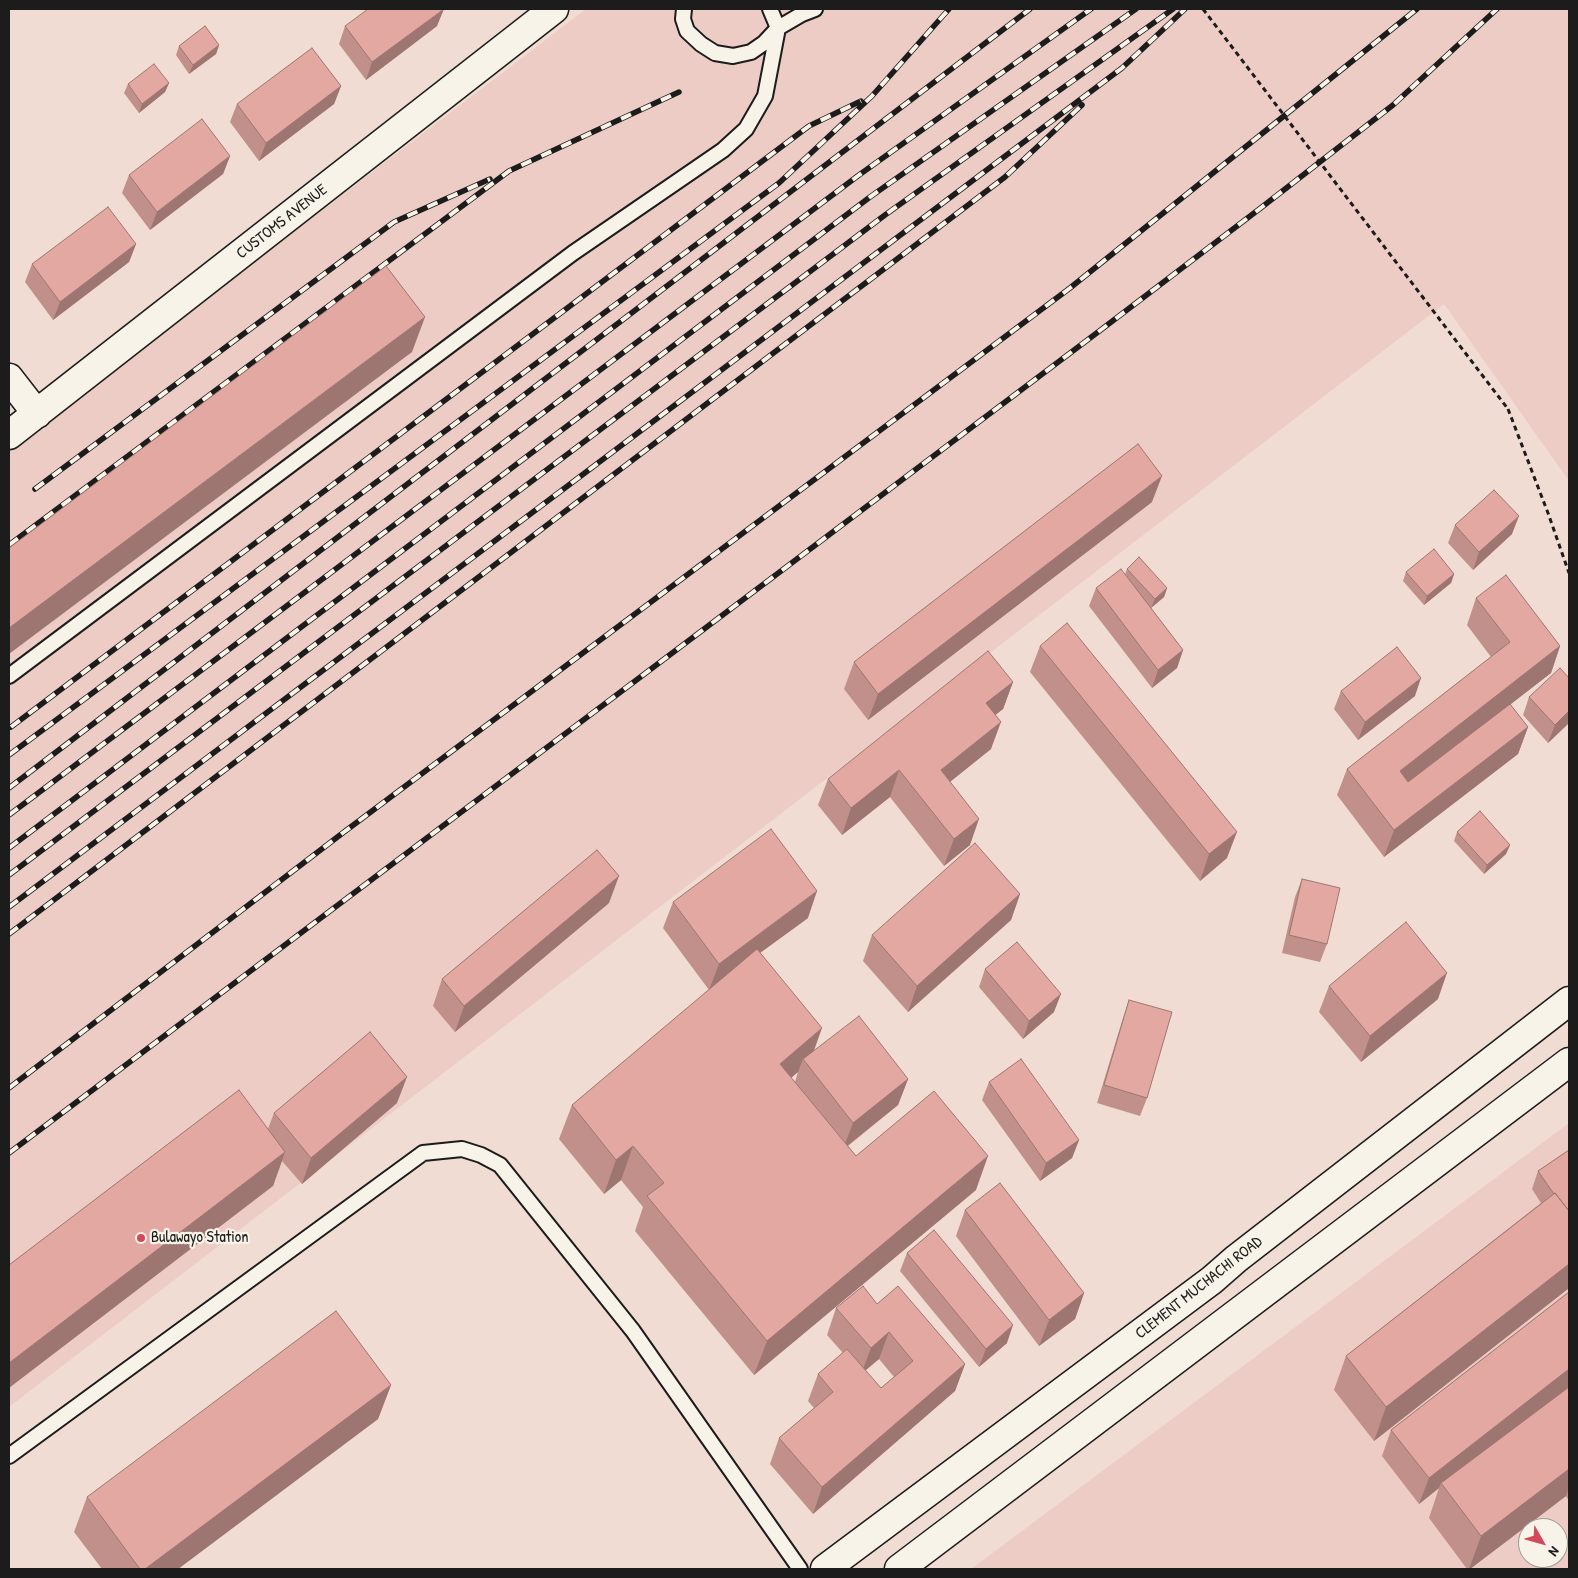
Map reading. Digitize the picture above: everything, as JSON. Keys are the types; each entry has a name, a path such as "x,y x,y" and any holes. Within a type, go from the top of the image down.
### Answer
{"main road":[{"name":"CUSTOMS AVENUE","path":"9,436 554,9"},
{"path":"9,378 37,414"},
{"name":"CLEMENT MUCHACHI ROAD","path":"825,1569 1212,1280 1569,1002"},
{"path":"899,1569 1569,1062"}],"lane":[{"path":"684,9 683,19 687,32 701,44 716,53 733,56 751,52 764,43 778,28 815,9"},
{"path":"9,676 573,253 723,150 746,129 765,96 778,28 770,9"},
{"path":"9,1456 423,1153 462,1149 481,1155 500,1165 633,1331 800,1569"}],"path":[{"path":"1203,9 1508,409 1569,573"}],"shaded area":[{"path":"586,9 1569,9 1569,481 1444,304 9,1407 9,449"},
{"path":"1569,1123 1569,1569 971,1569"}],"building":[{"path":"368,9 444,9 372,62 345,26"},
{"path":"205,26 219,45 193,65 179,46"},
{"path":"312,48 341,86 266,143 237,104"},
{"path":"154,64 169,83 142,104 128,84"},
{"path":"202,119 230,156 157,212 129,175"},
{"path":"108,207 136,244 60,302 32,264"},
{"path":"386,266 425,317 9,628 9,548"},
{"path":"1138,444 1162,476 878,694 854,662"},
{"path":"1494,490 1519,516 1479,552 1455,525"},
{"path":"1434,549 1454,574 1427,596 1406,572"},
{"path":"1139,557 1167,588 1155,599 1127,569"},
{"path":"1121,569 1183,650 1158,670 1096,588"},
{"path":"1506,575 1560,646 1400,771 1408,782 1510,704 1528,727 1394,830 1347,769 1510,642 1476,598"},
{"path":"1067,623 1237,832 1209,854 1040,646"},
{"path":"1397,647 1421,678 1365,722 1341,691"},
{"path":"988,651 1013,682 986,703 1001,722 941,770 979,819 954,839 899,770 851,808 828,779"},
{"path":"1560,668 1569,678 1569,711 1555,725 1529,697"},
{"path":"1480,811 1510,845 1487,865 1457,832"},
{"path":"771,829 817,891 719,964 673,902"},
{"path":"975,843 1020,894 917,986 872,935"},
{"path":"597,850 619,876 464,1006 442,979"},
{"path":"1302,879 1340,888 1327,944 1289,935"},
{"path":"1406,922 1447,973 1370,1036 1329,986"},
{"path":"1017,942 1061,994 1029,1021 985,969"},
{"path":"757,949 822,1028 780,1064 856,1156 934,1091 988,1156 767,1341 647,1196 664,1183 633,1146 616,1160 572,1105"},
{"path":"1129,1000 1172,1012 1147,1098 1104,1085"},
{"path":"859,1016 908,1079 853,1123 803,1059"},
{"path":"370,1032 407,1077 311,1158 274,1113"},
{"path":"1021,1059 1079,1140 1046,1163 989,1082"},
{"name":"Bulawayo Station","path":"239,1090 285,1152 9,1363 9,1265"},
{"path":"1569,1150 1569,1211 1538,1171"},
{"path":"1000,1183 1084,1293 1049,1320 965,1210"},
{"path":"1555,1193 1569,1211 1569,1264 1386,1407 1346,1356"},
{"path":"934,1230 1013,1325 986,1349 907,1253"},
{"path":"863,1286 877,1304 898,1286 965,1364 822,1487 779,1438 833,1392 818,1374 847,1349 881,1388 913,1361 889,1332 871,1348 836,1308"},
{"path":"1569,1292 1569,1369 1429,1478 1391,1430"},
{"path":"336,1311 391,1385 145,1569 140,1569 87,1497"},
{"path":"1569,1387 1569,1469 1481,1536 1441,1483"}],"railway":[{"path":"9,755 779,183 872,96 949,9"},
{"path":"9,788 1030,9"},
{"path":"9,815 859,175 1091,9"},
{"path":"9,848 870,197 1136,9"},
{"path":"9,875 885,215 1173,9"},
{"path":"9,907 1122,68 1185,9"},
{"path":"9,1088 344,832 1070,288 1417,9"},
{"path":"9,1153 1262,207 1393,105 1497,9"},
{"path":"9,545 509,171 679,92"},
{"path":"11,727 809,126 861,101"},
{"path":"9,934 1005,177 1082,105"},
{"path":"35,489 394,222 490,179"}],"place":[{"name":"Bulawayo Station","path":"141,1238"}]}
